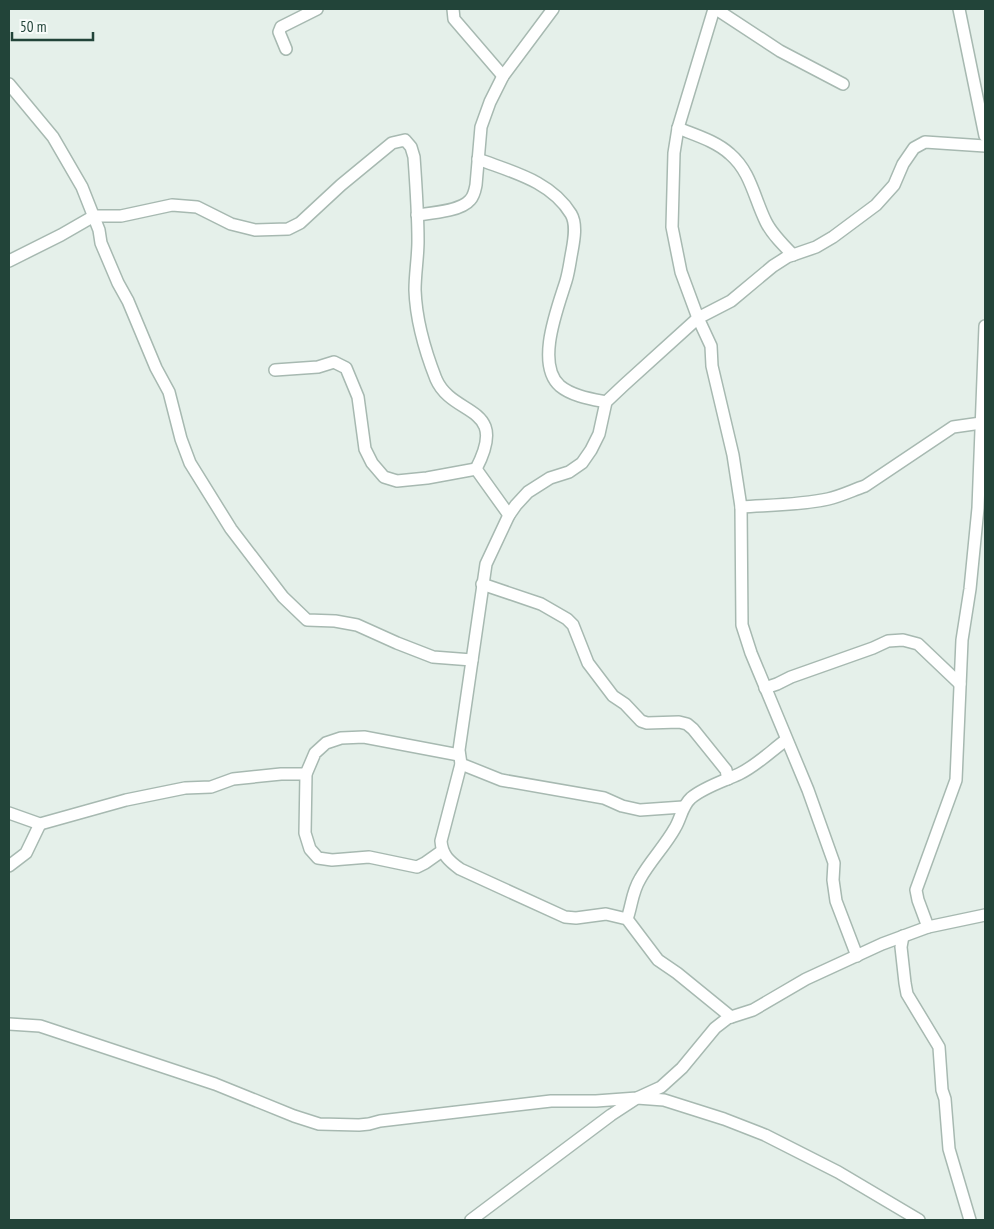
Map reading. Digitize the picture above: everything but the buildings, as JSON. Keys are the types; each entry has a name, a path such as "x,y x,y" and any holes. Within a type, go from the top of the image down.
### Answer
{"street":[{"path":"286,49 279,32 282,27 317,9"},
{"path":"453,9 454,19 503,76"},
{"path":"418,215 459,207 470,200 474,194 481,127 503,76 553,9"},
{"path":"844,84 780,51 715,9 678,128 674,153 672,227 681,272 698,318 711,346 712,366 733,455 741,507 742,625 751,653 808,790 834,863 833,880 836,901 857,956"},
{"path":"959,9 985,136"},
{"path":"9,84 53,137 82,187 99,230 101,243 156,368 169,392 181,439 190,463 231,529 283,596 307,620 335,621 358,625 397,643 433,656 472,660"},
{"path":"678,128 715,144 729,152 740,163 748,175 766,222 793,255"},
{"path":"9,261 94,216 121,216 172,205 197,207 230,224 255,230 288,230 300,223 392,143 404,140 411,147 414,157 418,215 415,291 419,324 426,352 437,381 448,396 472,411 482,420 486,436 481,459 476,469"},
{"path":"731,1017 658,960 627,919 606,914 576,918 565,917 460,869 448,860 442,850 441,841 460,760 486,564 509,515 528,492 550,478 569,472 582,463 599,434 606,402 698,318 731,301 773,266 793,255 816,247 833,237 876,205 894,186 903,164 914,148 925,142 985,146"},
{"path":"478,159 541,184 552,191 572,215 575,228 567,278 554,322 548,354 550,371 561,387 584,398 606,402"},
{"path":"928,927 916,890 956,780 962,640 970,590 984,444 981,423 985,326"},
{"path":"275,370 318,367 334,362 346,368 358,397 365,449 372,463 384,476 396,481 427,478 476,469"},
{"path":"741,507 828,499 866,486 953,427 981,423"},
{"path":"476,469 509,515"},
{"path":"482,584 541,604 567,619 573,625 588,663 613,696 625,704 642,721 647,723 679,722 687,724 726,770 728,779"},
{"path":"765,688 791,676 888,641 903,640 918,644 960,684"},
{"path":"442,850 417,867 369,857 332,860 318,858 310,849 305,833 306,774 315,753 326,743 341,738 364,738 460,760 501,780 604,798 622,806 640,810 683,807"},
{"path":"627,919 631,908 632,896 640,879 672,834 680,820 683,807 696,795 741,773 786,740"},
{"path":"9,813 40,824 126,800 186,788 211,786 233,779 281,774 306,774"},
{"path":"9,866 26,853 40,824"},
{"path":"471,1220 611,1115 637,1098 661,1087 682,1068 714,1028 731,1017 753,1010 806,979 904,936 928,927 985,915"},
{"path":"904,936 901,947 905,983 908,994 939,1047 949,1150 970,1220"},
{"path":"9,1024 40,1026 215,1084 294,1116 319,1124 370,1124 380,1121 551,1101 596,1101 637,1098 664,1100 724,1119 765,1135 838,1172 919,1220"}]}
